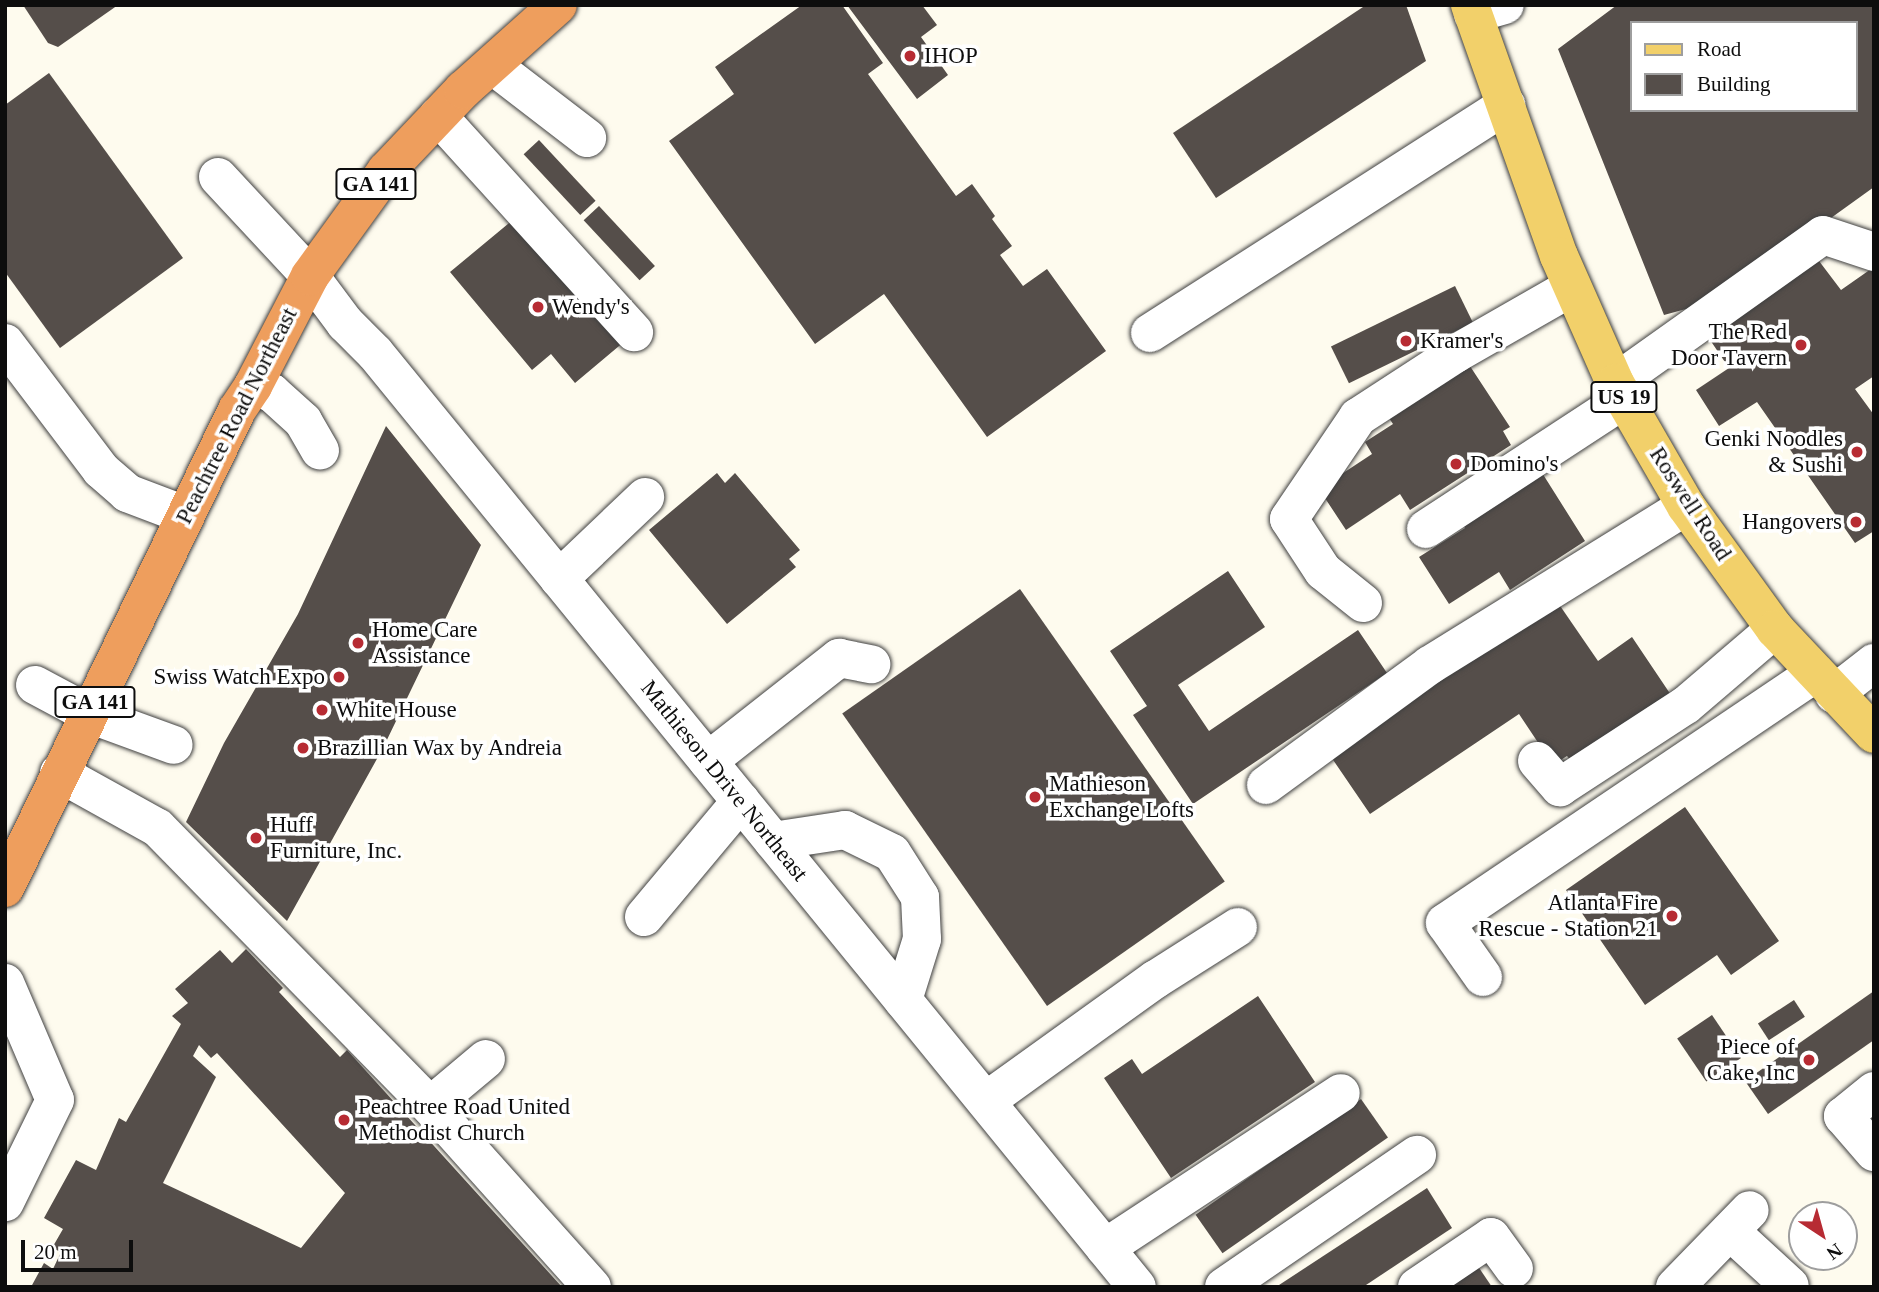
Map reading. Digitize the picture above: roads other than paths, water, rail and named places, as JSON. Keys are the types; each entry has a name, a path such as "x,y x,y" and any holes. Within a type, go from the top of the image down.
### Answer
{"highway":[{"name":"Peachtree Road Northeast","path":"5,888 237,410 253,386 310,276 386,171 438,116 558,5"}],"main road":[{"name":"Roswell Road","path":"1483,8 1506,105 1572,287 1620,391 1686,506 1775,629 1874,734"}],"street":[{"path":"492,65 587,138"},
{"path":"1150,333 1506,105"},
{"path":"438,116 634,332"},
{"name":"Mathieson Drive Northeast","path":"218,177 310,276 345,323 375,353 1137,1287"},
{"path":"1426,529 1620,391 1824,236 1874,252"},
{"path":"1363,603 1323,571 1289,519 1358,417 1455,354 1572,287"},
{"path":"11,363 101,470 127,493 185,515"},
{"path":"253,386 272,393 303,421 320,451"},
{"path":"559,579 645,497"},
{"path":"1266,785 1430,665 1686,506"},
{"path":"1537,761 1560,787 1685,705 1775,629"},
{"path":"708,761 839,658 871,664"},
{"path":"1483,977 1445,923 1825,683 1874,663"},
{"path":"35,685 89,714 174,745"},
{"path":"60,773 158,828 430,1106 592,1287"},
{"path":"644,916 741,801"},
{"path":"774,841 845,830 892,853 920,897 922,939 903,1000"},
{"path":"986,1101 1156,979 1238,927"},
{"path":"5,983 55,1100 5,1202"},
{"path":"430,1106 486,1059"},
{"path":"1874,1091 1843,1116 1874,1152"},
{"path":"1105,1248 1341,1093"},
{"path":"1224,1287 1417,1155"},
{"path":"1675,1287 1740,1221 1790,1286"},
{"path":"1417,1287 1491,1237 1514,1269"}],"place":[{"name":"IHOP","path":"910,56"},
{"name":"Wendy's","path":"538,307"},
{"name":"Kramer's","path":"1406,341"},
{"name":"The Red Door Tavern","path":"1801,345"},
{"name":"Genki Noodles & Sushi","path":"1857,452"},
{"name":"Domino's","path":"1456,464"},
{"name":"Hangovers","path":"1856,522"},
{"name":"Home Care Assistance","path":"358,643"},
{"name":"Swiss Watch Expo","path":"339,677"},
{"name":"White House","path":"322,710"},
{"name":"Brazillian Wax by Andreia","path":"303,748"},
{"name":"Mathieson Exchange Lofts","path":"1035,797"},
{"name":"Huff Furniture, Inc.","path":"256,838"},
{"name":"Atlanta Fire Rescue - Station 21","path":"1672,916"},
{"name":"Piece of Cake, Inc","path":"1809,1060"},
{"name":"Peachtree Road United Methodist Church","path":"344,1120"}]}
